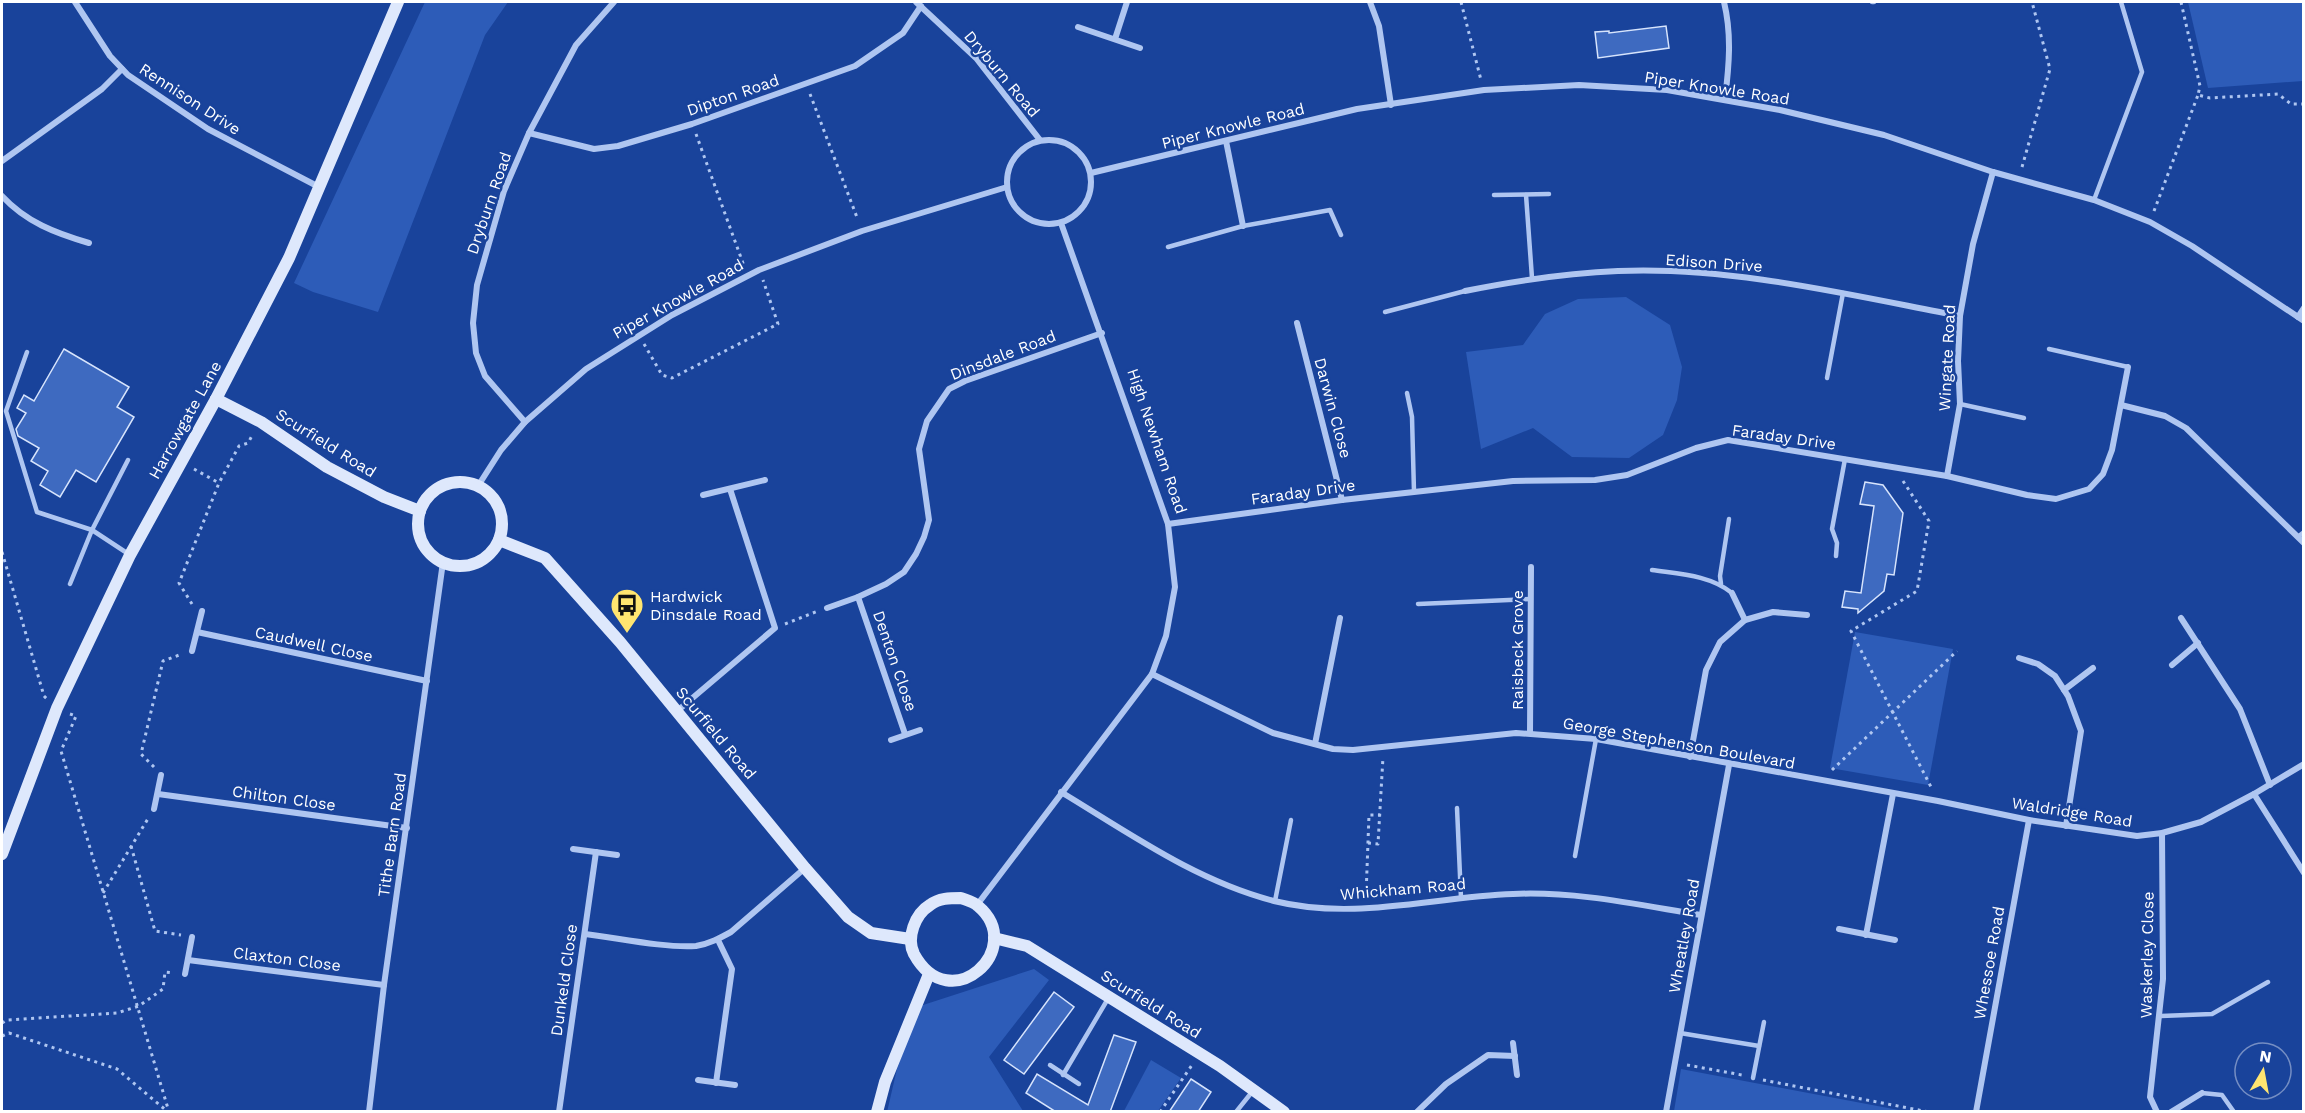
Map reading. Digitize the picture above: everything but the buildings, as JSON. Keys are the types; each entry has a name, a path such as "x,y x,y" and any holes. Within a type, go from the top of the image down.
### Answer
{"street":[{"name":"Rennison Drive","path":"75,2 110,56 128,75 208,129 318,187"},
{"name":"Harrowgate Lane","path":"2,854 57,708 130,555 216,399 289,258 398,2"},
{"name":"Dryburn Road","path":"525,422 484,376 476,353 472,323 477,285 504,191 529,133 576,45 614,2"},
{"path":"1115,39 1127,2"},
{"path":"1370,2 1379,26 1391,105"},
{"path":"1724,2 1729,22 1730,47 1725,99"},
{"name":"Dryburn Road","path":"919,4 976,58 1040,140"},
{"name":"Dipton Road","path":"529,133 594,149 618,146 692,124 855,66 903,33 919,4"},
{"path":"1078,27 1140,48"},
{"path":"2,161 102,89 122,69"},
{"name":"Piper Knowle Road","path":"1091,173 1358,109 1484,90 1579,85 1666,90 1725,99 1884,135 1993,172 2094,200 2150,222 2192,246 2301,319"},
{"path":"1040,140 1054,140 1074,148 1084,158 1091,173 1091,188 1086,202 1074,216 1061,223 1041,224 1027,218 1016,208 1007,187 1007,172 1013,159 1026,146 1040,140"},
{"path":"1226,141 1243,226"},
{"name":"Wingate Road","path":"1947,476 1960,404 1958,361 1960,316 1973,244 1993,172"},
{"name":"Piper Knowle Road","path":"478,486 501,450 525,422 586,369 639,335 759,270 862,231 1007,187"},
{"path":"2,196 31,222 60,235 88,243"},
{"name":"High Newham Road","path":"977,905 1152,674 1171,617 1175,587 1168,524 1061,223"},
{"name":"Edison Drive","path":"1465,291 1532,278 1619,271 1692,273 1773,281 1960,316"},
{"path":"2301,319 2304,308"},
{"name":"Darwin Close","path":"1297,323 1342,500"},
{"name":"Dinsdale Road","path":"827,608 886,584 904,572 916,554 924,537 928,520 919,449 927,421 949,389 964,381 1102,333"},
{"name":"Faraday Drive","path":"1168,524 1342,500 1513,481 1595,480 1627,475 1696,448 1728,440 1947,476 2017,493 2056,499 2089,489 2103,474 2112,450 2128,367"},
{"name":"Scurfield Road","path":"216,399 261,422 327,467 384,497 420,511"},
{"path":"2121,405 2165,416 2186,428 2301,534 2304,543"},
{"path":"703,495 765,480"},
{"path":"465,482 478,486 491,495 500,509 502,525 499,540 493,550 476,563 453,566 442,562 430,553 421,541 418,526 420,511 427,498 437,488 450,483 465,482"},
{"path":"676,712 775,628 730,489"},
{"name":"Scurfield Road","path":"499,540 545,558 620,642 805,868 848,917 871,933 910,939"},
{"name":"Tithe Barn Road","path":"369,1112 384,985 442,562"},
{"name":"Raisbeck Grove","path":"1530,733 1531,567"},
{"path":"1732,593 1745,620"},
{"name":"Denton Close","path":"858,597 905,734"},
{"path":"192,651 202,611"},
{"path":"1690,758 1706,670 1720,642 1745,620 1773,612 1807,615"},
{"path":"1315,744 1340,618"},
{"path":"2181,618 2240,709 2270,785"},
{"name":"Caudwell Close","path":"197,632 356,668 427,681"},
{"path":"2172,665 2198,643"},
{"path":"2019,658 2038,664 2055,676 2064,690 2081,731 2066,826"},
{"path":"2064,690 2093,668"},
{"name":"George Stephenson Boulevard","path":"1152,674 1273,733 1333,748 1353,750 1530,733 1596,739 1893,794"},
{"name":"Denton Close","path":"891,740 920,730"},
{"name":"Waldridge Road","path":"1893,794 2029,820 2137,836 2201,822 2304,764"},
{"name":"Wheatley Road","path":"1666,1112 1729,765"},
{"path":"154,809 161,775"},
{"name":"Whickham Road","path":"1061,792 1184,866 1233,888 1275,901 1323,909 1366,910 1461,897 1514,894 1581,895 1701,915"},
{"name":"Chilton Close","path":"158,794 406,828"},
{"path":"1866,934 1893,794"},
{"path":"2254,794 2304,873"},
{"name":"Whessoe Road","path":"1976,1112 2029,820"},
{"name":"Waskerley Close","path":"2157,1112 2151,1097 2163,979 2162,832"},
{"path":"573,849 617,855"},
{"name":"Dunkeld Close","path":"559,1112 596,852"},
{"path":"585,934 697,946 718,940 731,932 805,868"},
{"path":"961,898 977,905 993,927 994,938 990,958 970,978 956,980 929,974 913,951 910,939 917,919 929,905 944,899 961,898"},
{"path":"1839,929 1895,940"},
{"path":"185,974 192,937"},
{"name":"Scurfield Road","path":"994,938 1027,946 1199,1053 1284,1112"},
{"path":"717,1083 732,969 718,940"},
{"name":"Claxton Close","path":"188,960 384,985"},
{"path":"877,1112 895,1055 929,974"},
{"path":"1513,1043 1517,1076"},
{"path":"1417,1112 1446,1084 1488,1055 1515,1056"},
{"path":"698,1080 735,1085"},
{"path":"2172,1112 2202,1093"}],"lane":[{"path":"2094,200 2142,72 2121,2"},
{"path":"1494,195 1549,194"},
{"path":"1526,195 1532,278"},
{"path":"1168,247 1243,226 1330,210 1341,236"},
{"path":"1385,312 1465,291"},
{"path":"1827,378 1843,293"},
{"path":"2049,349 2128,367"},
{"path":"27,352 6,411 37,512 92,530 130,555"},
{"path":"1407,393 1412,417 1414,492"},
{"path":"1960,404 2024,418"},
{"path":"1836,556 1837,543 1832,529 1845,459"},
{"path":"70,584 92,530 128,460"},
{"path":"1721,584 1720,576 1729,519"},
{"path":"1652,570 1721,584 1732,593"},
{"path":"1418,604 1531,599"},
{"path":"1575,856 1596,739"},
{"path":"1457,808 1461,897"},
{"path":"1275,901 1291,820"},
{"path":"2161,1016 2212,1014 2268,982"},
{"path":"1063,1075 1109,997"},
{"path":"1753,1077 1764,1022"},
{"path":"1680,1033 1759,1046"},
{"path":"1050,1065 1079,1084"},
{"path":"1236,1112 1254,1090"},
{"path":"2202,1093 2222,1095 2234,1112"}],"path":[{"path":"1461,2 1484,90"},
{"path":"2019,179 2050,69 2032,2"},
{"path":"2150,222 2200,86 2181,2"},
{"path":"807,84 862,231"},
{"path":"2198,95 2210,98 2278,94 2291,104 2304,104"},
{"path":"692,124 748,275"},
{"path":"639,335 662,375 672,378 778,324 759,270"},
{"path":"202,611 194,608 179,583 219,483 239,446 248,443 261,422"},
{"path":"1894,467 1929,521 1917,591 1851,631 1938,801"},
{"path":"2,552 44,696 57,708 76,716 61,751 139,1006 168,1112"},
{"path":"775,628 827,608"},
{"path":"161,775 141,754 163,661 192,651"},
{"path":"1820,781 1957,651"},
{"path":"1368,843 1378,844 1383,747"},
{"path":"103,892 154,809"},
{"path":"1366,910 1369,815 1380,815"},
{"path":"131,846 155,931 192,937"},
{"path":"2,1023 7,1020 117,1013 139,1006 163,989 165,972 185,974"},
{"path":"2,1036 9,1032 117,1069 168,1112"},
{"path":"1160,1112 1199,1053"},
{"path":"1675,1063 1929,1112"}],"shaded area":[{"path":"425,2 508,2 485,35 378,312 313,292 294,283"},
{"path":"2188,2 2303,2 2303,81 2208,88"},
{"path":"1626,297 1670,325 1682,367 1677,400 1663,435 1629,458 1572,457 1533,428 1481,449 1466,352 1523,345 1545,314 1578,299"},
{"path":"1855,632 1953,649 1928,785 1830,768"},
{"path":"1034,969 1049,980 989,1057 1023,1111 887,1112 897,1069 920,1006"},
{"path":"1151,1060 1181,1078 1158,1111 1124,1111"},
{"path":"1681,1069 1904,1111 1674,1111"}],"place":[{"name":"Hardwick Dinsdale Road","path":"627,634"}]}
